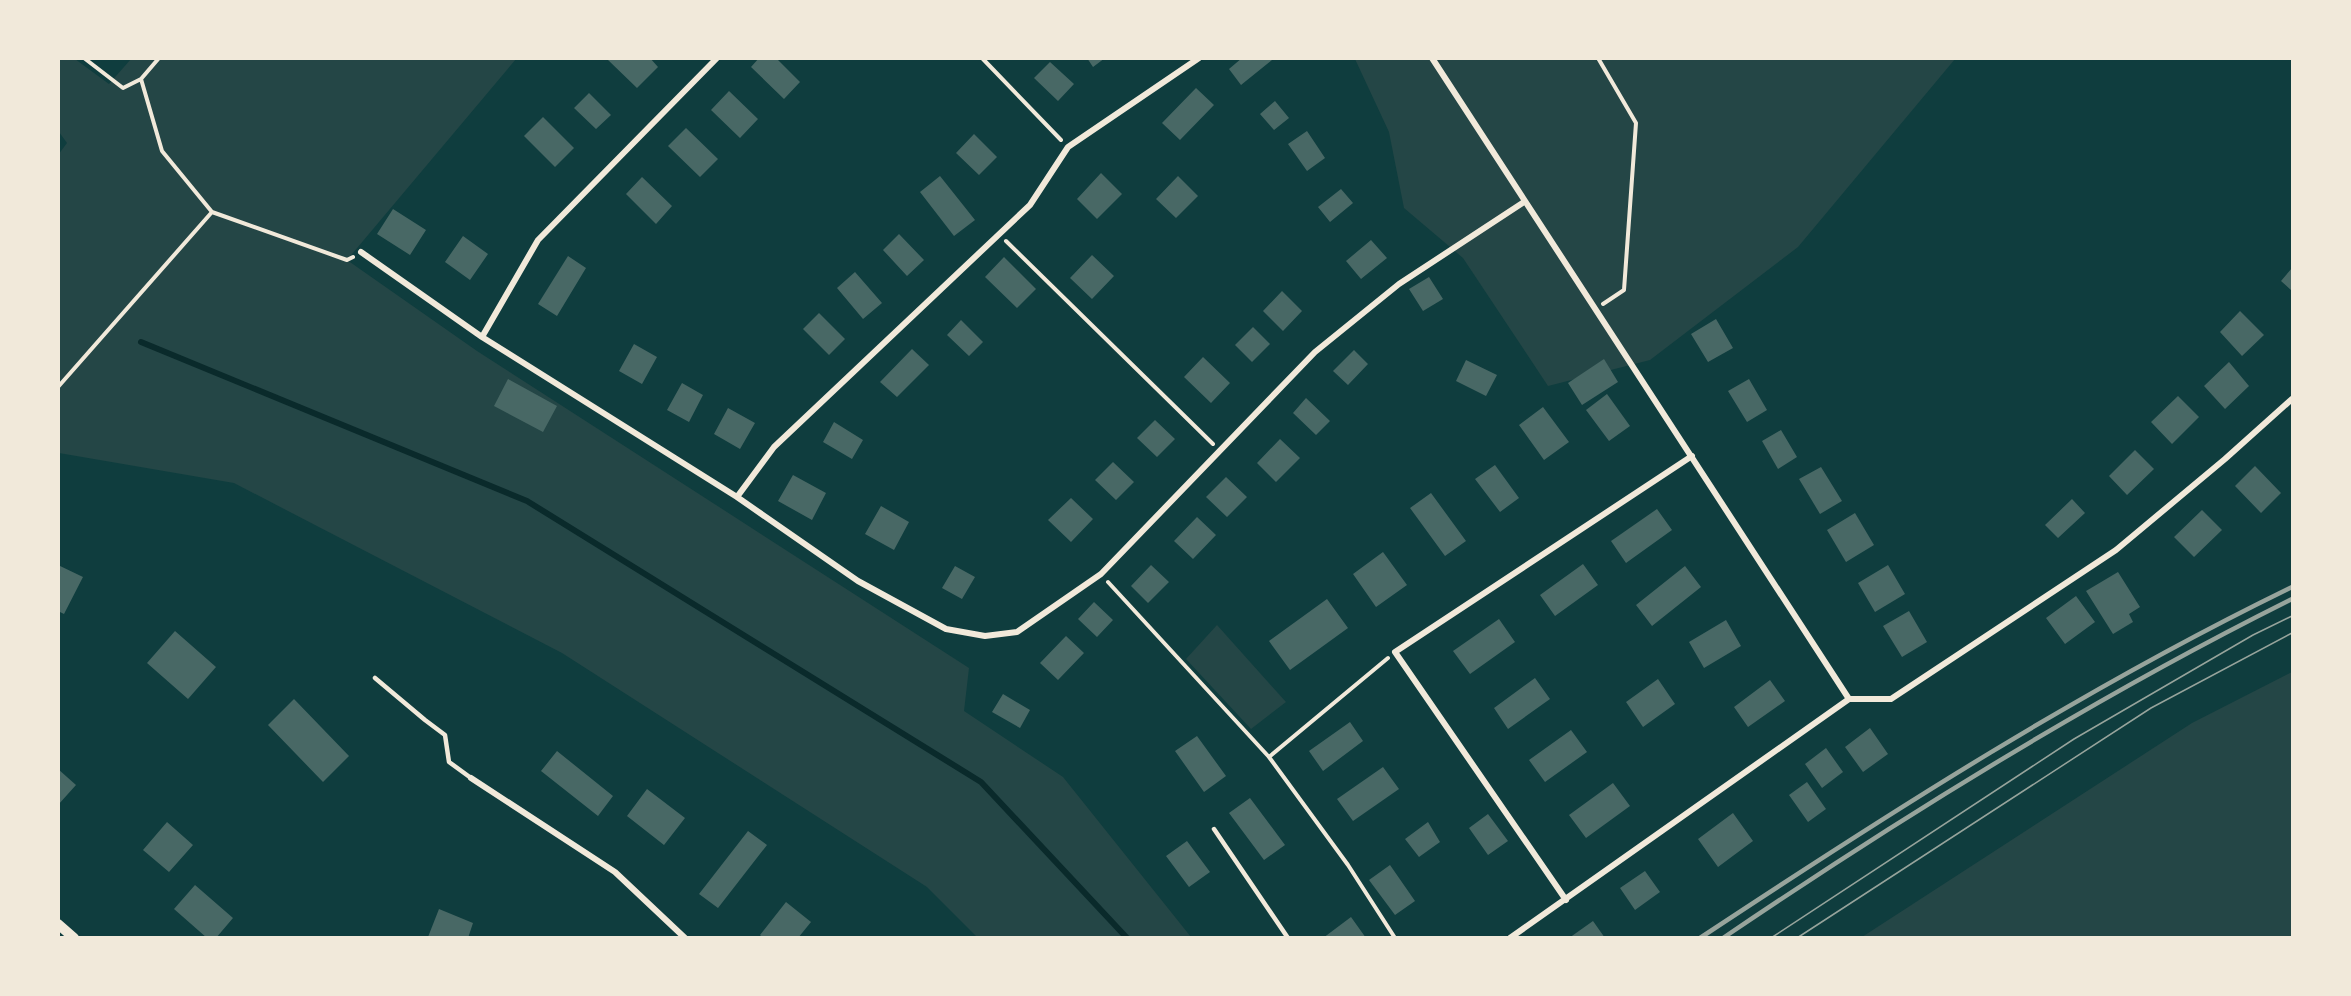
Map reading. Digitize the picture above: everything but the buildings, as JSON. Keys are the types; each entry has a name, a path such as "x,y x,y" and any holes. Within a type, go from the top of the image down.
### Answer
{"street":[{"path":"482,337 538,240 717,58"},
{"path":"737,497 774,447 1030,205 1068,147 1199,58"},
{"path":"1432,58 1849,699"},
{"path":"361,252 482,337 737,497 858,581 946,629 985,636 1017,632 1101,574 1316,352 1399,284 1524,202"},
{"path":"1510,938 1849,699 1891,699 2116,550 2225,459 2292,399"},
{"path":"1566,900 1395,652 1692,456"},
{"path":"471,778 615,872 685,938"},
{"path":"58,924 74,938"}],"lane":[{"path":"375,678 424,720 446,735 449,762 471,778"},
{"path":"1214,829 1288,938"}],"path":[{"path":"84,58 123,88 141,79 159,58"},
{"path":"982,58 1068,147"},
{"path":"1595,310 1624,290 1636,123 1599,58"},
{"path":"141,79 162,152 212,212 347,260 361,252"},
{"path":"58,387 212,212"},
{"path":"999,234 1220,451"},
{"path":"1101,574 1269,757 1348,865 1395,938"},
{"path":"1269,757 1395,652"}],"shaded area":[{"path":"59,59 75,59 109,84 131,59 516,59 347,260 477,351 969,668 964,711 1063,777 1191,937 977,937 927,887 562,653 234,483 59,453 58,155 67,143 59,132"},
{"path":"1355,59 1955,59 1798,247 1650,360 1548,386 1463,258 1404,208 1389,132"},
{"path":"1217,625 1286,702 1251,729 1186,659"},
{"path":"2292,672 2292,937 1862,937 2192,723"}],"waterway":[{"path":"141,342 527,501 981,782 1127,938"}],"tram line":[{"path":"1771,938 2074,739 2253,635 2292,616"},
{"path":"1797,938 2151,708 2292,633"}],"railway":[{"path":"1700,938 1917,797 1991,752 2140,666 2292,587"},
{"path":"1723,938 1861,846 2002,759 2146,676 2292,599"}]}
